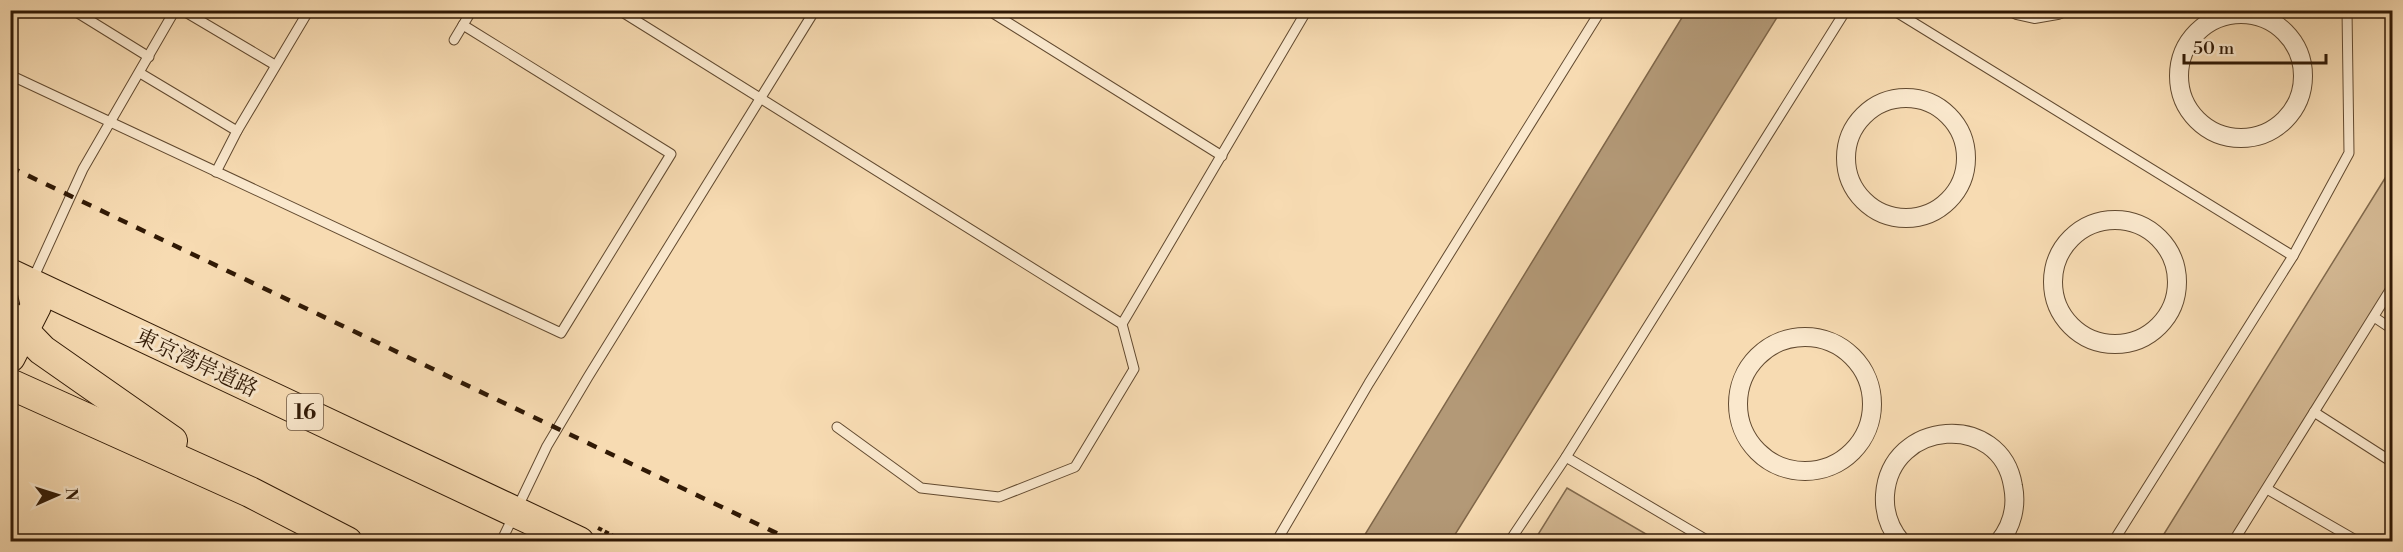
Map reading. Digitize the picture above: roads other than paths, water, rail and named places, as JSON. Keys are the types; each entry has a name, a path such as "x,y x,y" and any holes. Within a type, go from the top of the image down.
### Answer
{"highway":[{"name":"東京湾岸道路","path":"17,283 579,542"},
{"path":"17,283 36,306 15,335 42,350 109,399 250,492"},
{"path":"10,384 250,492 347,542"}],"street":[{"path":"2017,10 2035,15 2058,10"},
{"path":"2244,14 2265,18 2283,30 2296,47 2303,68 2302,89 2294,110 2280,126 2260,136 2231,138 2203,126 2189,110 2182,95 2179,73 2184,52 2192,39 2208,24 2227,15 2244,14"},
{"path":"1910,98 1931,104 1948,116 1960,131 1965,151 1964,172 1954,195 1939,209 1919,217 1901,219 1881,213 1858,194 1848,176 1845,156 1850,135 1861,117 1890,100 1910,98"},
{"path":"2110,220 2132,222 2151,231 2171,253 2177,274 2176,295 2163,321 2140,339 2119,344 2083,335 2067,321 2058,306 2054,285 2056,264 2061,251 2075,234 2094,223 2110,220"},
{"path":"1812,336 1829,340 1850,352 1869,380 1873,403 1869,426 1858,447 1843,461 1821,470 1789,470 1767,461 1754,449 1742,429 1737,398 1744,375 1757,355 1788,338 1812,336"},
{"path":"1901,542 1891,527 1885,505 1886,482 1891,468 1905,450 1924,438 1944,432 1967,434 1987,444 2003,460 2012,476 2015,499 2011,521 1999,542"}],"lane":[{"path":"73,10 149,57"},
{"path":"17,283 175,10"},
{"path":"182,10 275,65"},
{"path":"216,172 237,131 309,10"},
{"path":"453,40 472,10"},
{"path":"619,10 759,100 1122,324 1134,369 1075,467 999,497 921,488 837,427"},
{"path":"501,542 547,446 575,397 815,10"},
{"path":"988,10 1222,156"},
{"path":"1122,324 1307,10"},
{"path":"1276,542 1369,383 1601,10"},
{"path":"1509,542 1566,457 1846,10"},
{"path":"1893,10 2293,256"},
{"path":"2113,542 2293,256 2349,153 2347,10"},
{"path":"10,75 561,333 671,154 463,25"},
{"path":"140,73 237,131"},
{"path":"2234,542 2392,287"},
{"path":"2374,317 2392,329"},
{"path":"2314,412 2392,462"},
{"path":"1566,457 1710,542"},
{"path":"2266,489 2359,542"}],"railway":[{"path":"10,167 795,542"}]}
